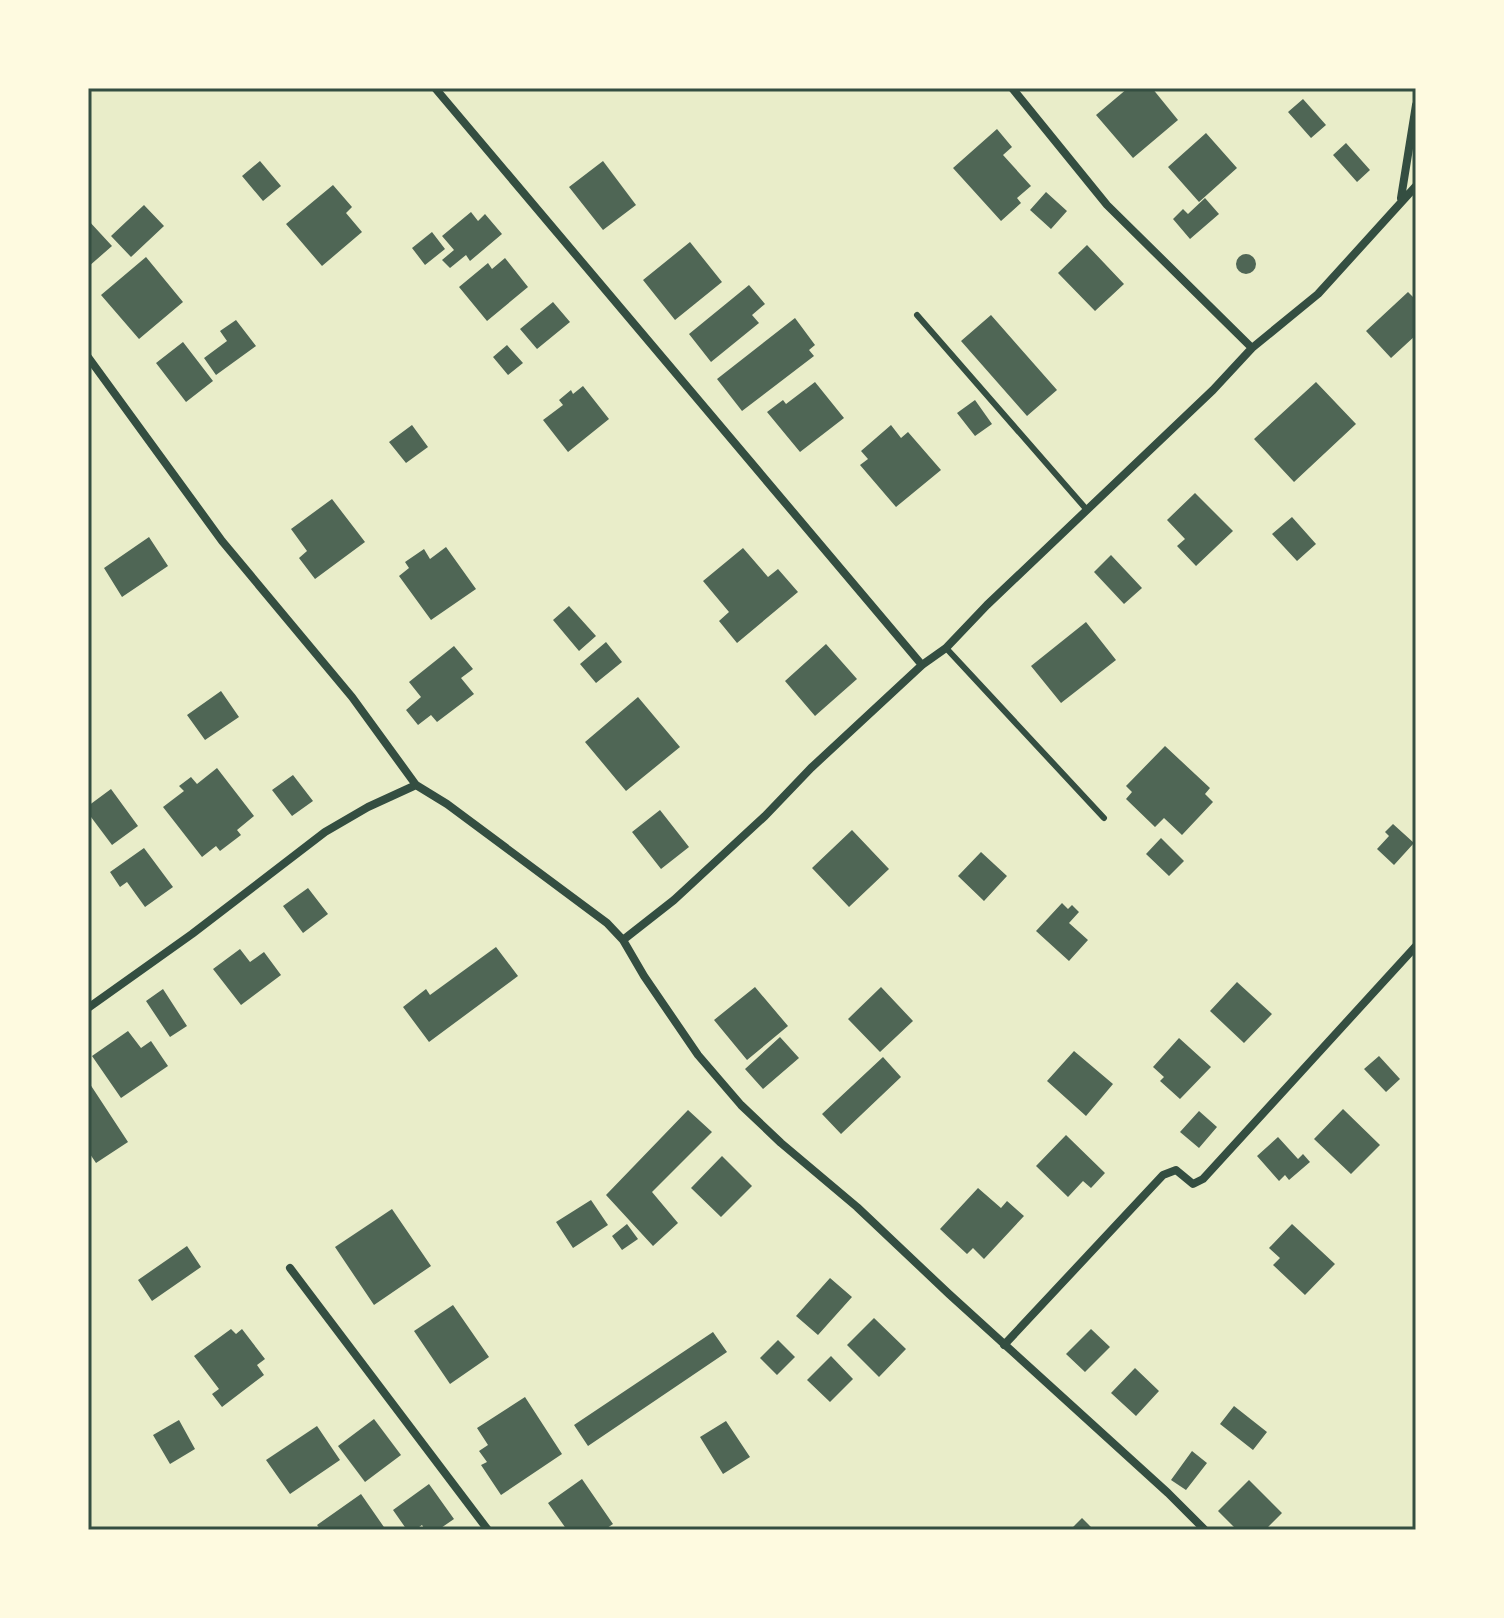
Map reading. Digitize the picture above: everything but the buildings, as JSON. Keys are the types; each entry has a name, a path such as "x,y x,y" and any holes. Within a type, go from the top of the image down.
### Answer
{"street":[{"path":"435,88 922,665"},
{"path":"1012,88 1107,205 1252,348"},
{"path":"1401,200 1416,105"},
{"path":"623,940 674,900 922,665 946,648 1213,390 1252,348 1318,294 1416,186"},
{"path":"88,357 222,541 352,697 416,785 447,804 595,914 623,940 698,1055 741,1105 857,1207 1205,1530"},
{"path":"88,1008 192,934 325,832 368,807 416,785"},
{"path":"1004,1345 1163,1175 1176,1170 1193,1184 1203,1179 1416,946"},
{"path":"290,1268 488,1530"}],"lane":[{"path":"917,315 1087,510"},
{"path":"946,648 1104,818"}]}
